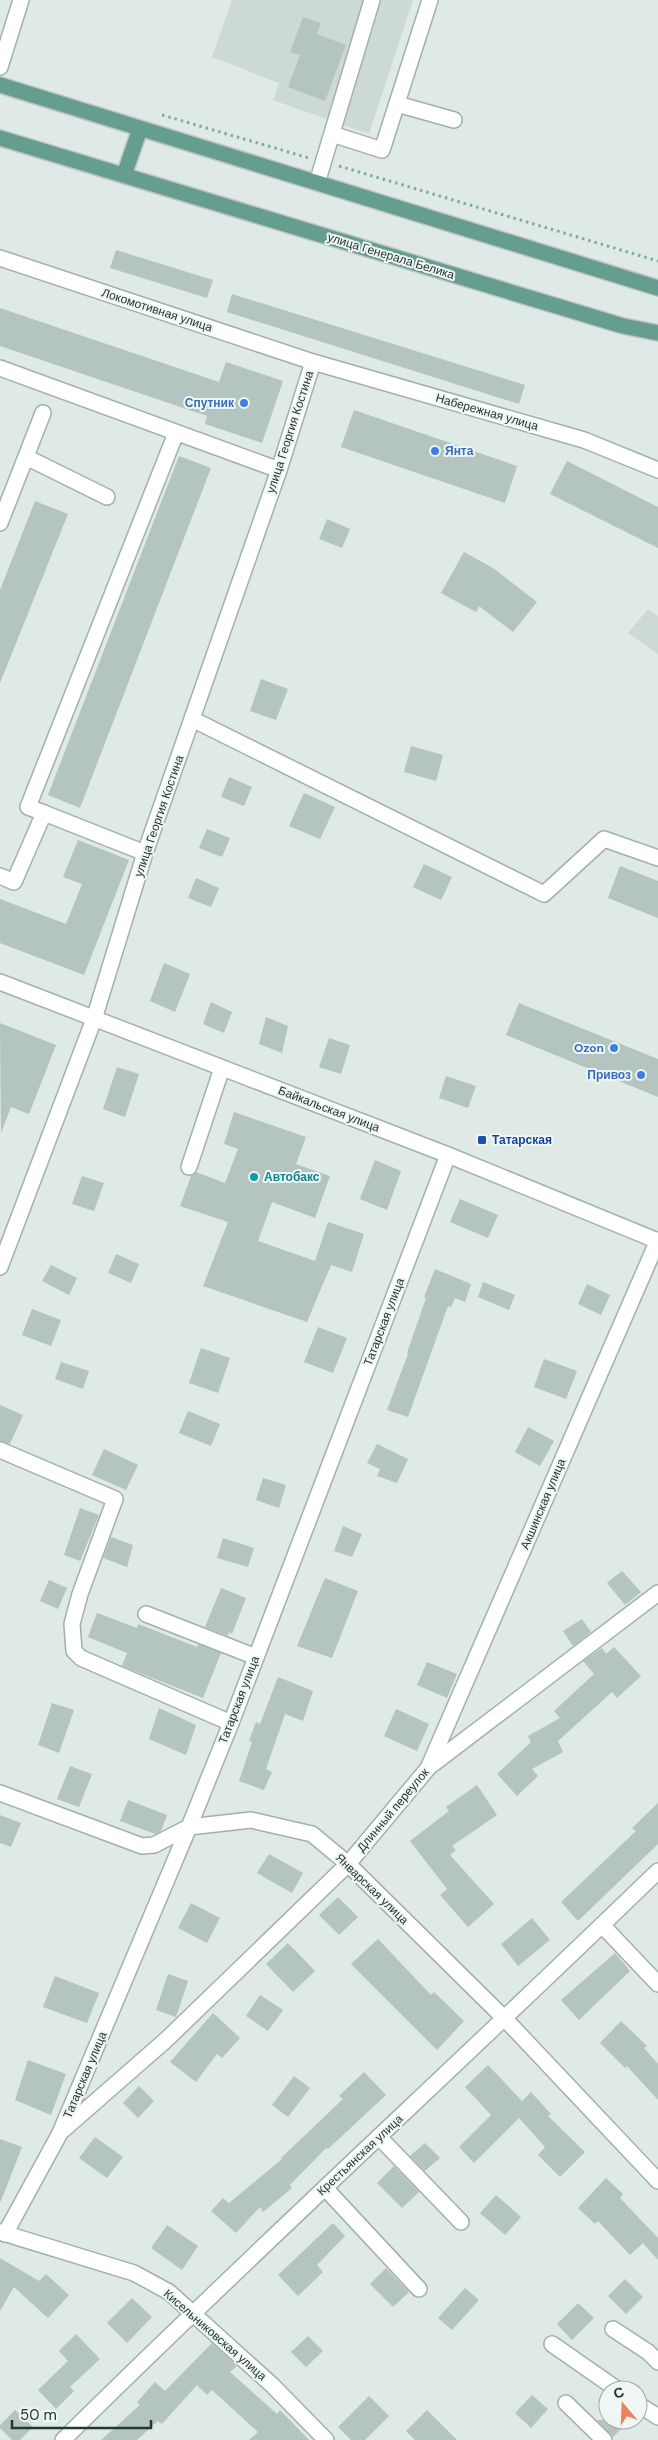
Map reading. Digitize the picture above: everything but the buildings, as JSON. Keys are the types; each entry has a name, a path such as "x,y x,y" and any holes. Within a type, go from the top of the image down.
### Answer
{"main road":[{"path":"0,85 658,288"},
{"path":"124,176 140,129"},
{"name":"улица Генерала Белика","path":"0,138 623,326 658,333"}],"street":[{"path":"0,67 3,44 21,0"},
{"path":"317,183 372,0"},
{"path":"332,134 382,150 430,0"},
{"path":"397,104 454,120"},
{"name":"Локомотивная улица","path":"0,258 313,362"},
{"name":"улица Георгия Костина","path":"0,1267 94,1018 145,853 279,470 313,362"},
{"name":"Набережная улица","path":"313,362 584,440 658,470"},
{"path":"0,368 279,470"},
{"path":"0,523 42,413"},
{"path":"145,853 28,806 176,433"},
{"path":"26,456 107,497"},
{"path":"192,718 544,894 604,839 658,858"},
{"path":"0,876 14,882 44,813"},
{"name":"Байкальская улица","path":"0,982 448,1156 658,1241"},
{"path":"189,1167 222,1068"},
{"name":"Татарская улица","path":"3,2233 60,2133 231,1724 448,1156"},
{"name":"Акшинская улица","path":"429,1767 658,1241"},
{"path":"0,1450 116,1498 80,1594 72,1624 74,1650 81,1658 231,1724"},
{"name":"Длинный переулок","path":"60,2133 167,2040 348,1864 429,1767 658,1593"},
{"path":"146,1614 256,1657"},
{"name":"Январская улица","path":"0,1793 142,1846 154,1845 188,1827 250,1820 312,1834 348,1864 505,2019 658,2180"},
{"name":"Крестьянская улица","path":"63,2440 191,2313 505,2019 658,1872"},
{"path":"602,1925 658,1984"},
{"path":"380,2137 461,2222"},
{"path":"325,2188 419,2289"},
{"name":"Кисельниковская улица","path":"3,2233 134,2273 169,2292 272,2385 326,2440"},
{"path":"612,2329 648,2352 658,2362"},
{"path":"552,2344 604,2380"},
{"path":"566,2403 604,2440"}],"shaded area":[{"path":"232,0 413,0 369,134 273,100 279,83 212,57"},
{"path":"648,609 658,616 658,654 628,633"}],"place":[{"name":"Спутник","path":"244,403"},
{"name":"Янта","path":"435,451"},
{"name":"Ozon","path":"614,1048"},
{"name":"Привоз","path":"641,1075"},
{"name":"Татарская","path":"482,1140"},
{"name":"Автобакс","path":"254,1177"}]}
